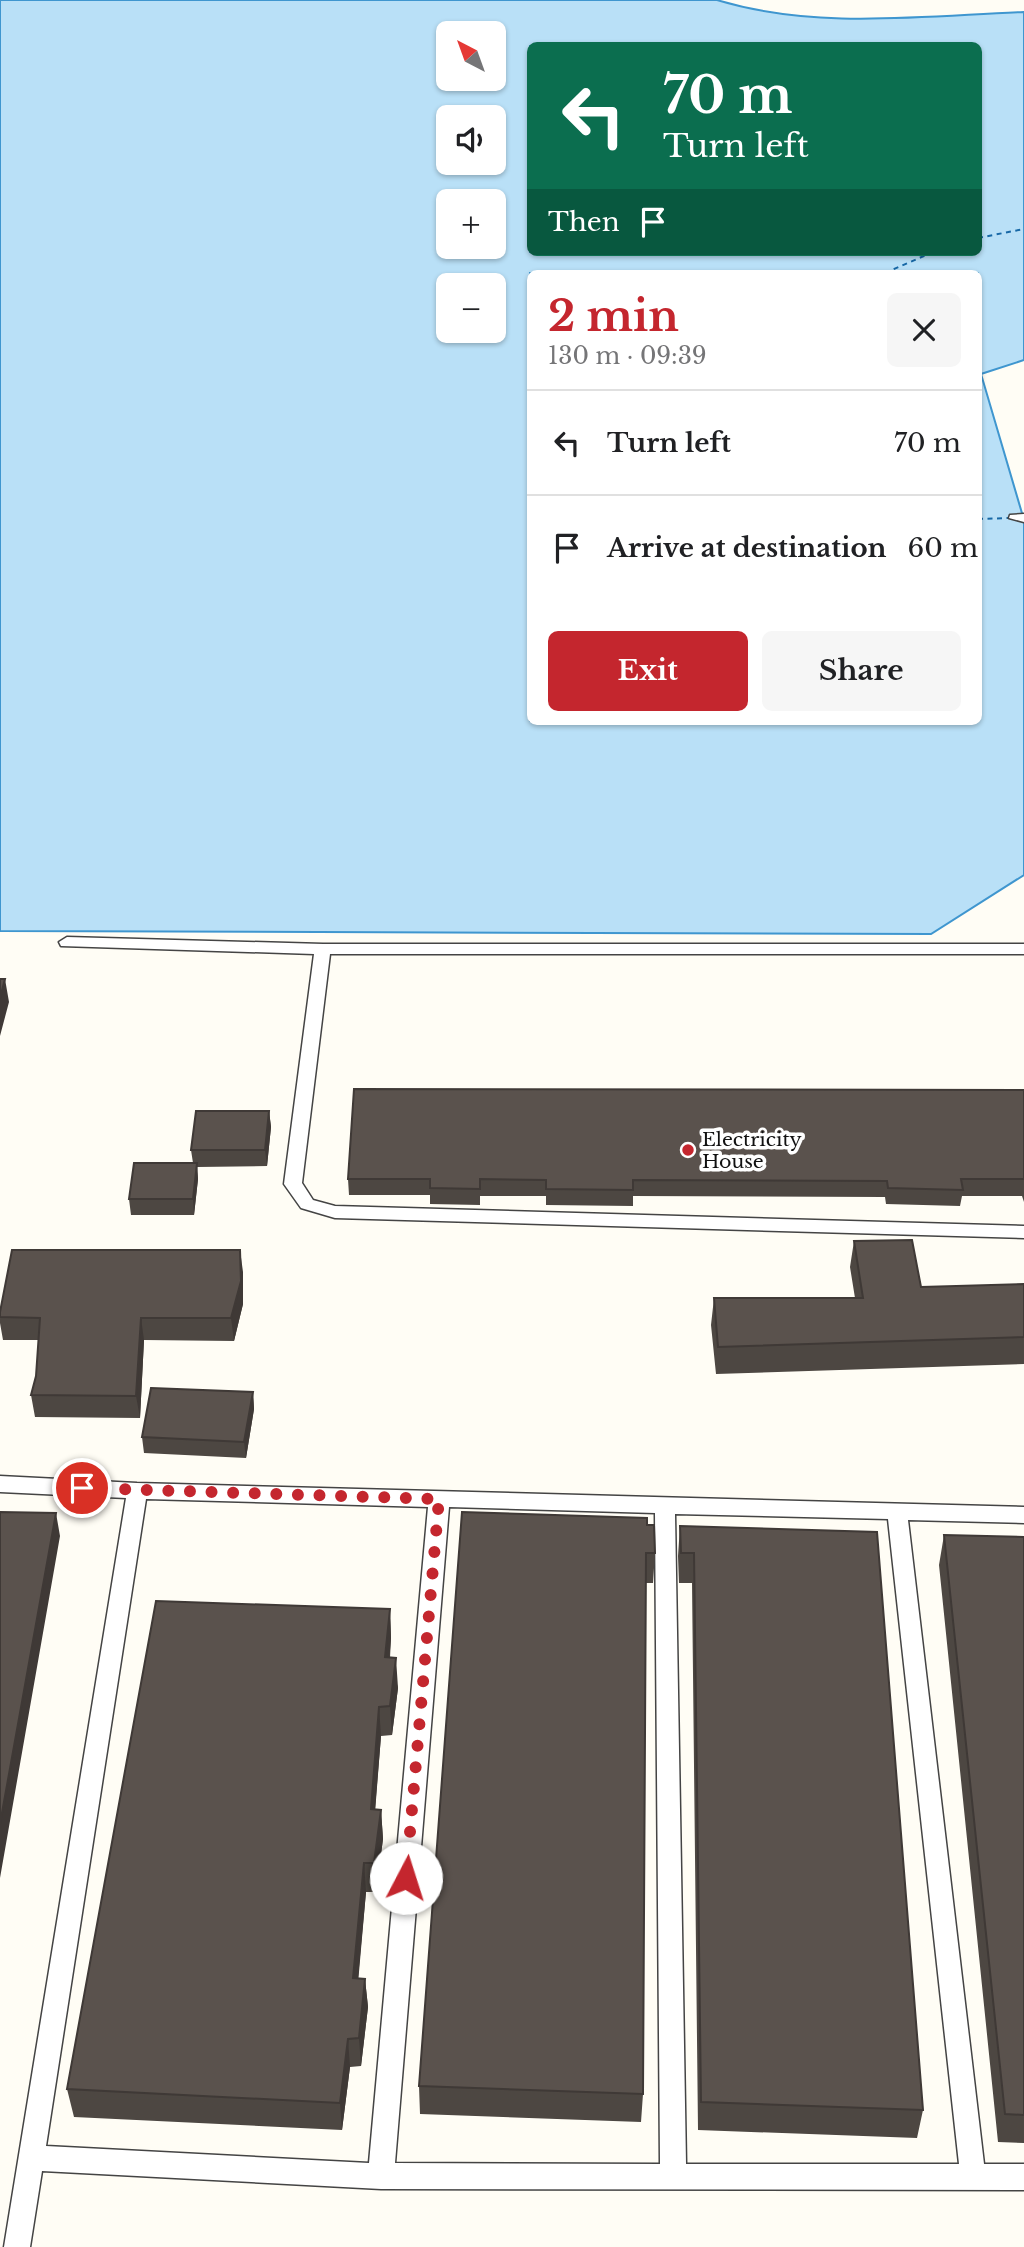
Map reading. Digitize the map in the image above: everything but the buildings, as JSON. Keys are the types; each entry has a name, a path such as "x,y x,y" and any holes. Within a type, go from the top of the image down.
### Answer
{"lane":[{"path":"67,943 323,950 1024,949"},
{"path":"323,950 293,1184 307,1204 335,1212 1024,1232"},
{"path":"0,1484 137,1491 1024,1515"},
{"path":"17,2247 137,1491"},
{"path":"381,2176 439,1499"},
{"path":"665,1506 673,2175"},
{"path":"897,1512 973,2176"},
{"path":"31,2158 381,2176 1024,2177"}],"water":[{"path":"0,0 717,0 793,15 870,19 1024,12 1024,360 982,374 982,270 527,270 527,725 982,725 982,377 1024,520 1024,875 931,934 0,931"}],"ferry route":[{"path":"982,237 1024,229"},
{"path":"892,270 924,256"},
{"path":"982,519 1010,518"}],"place":[{"name":"Electricity House","path":"688,1150"}],"route":[{"path":"82,1488 439,1499 406,1878"}]}
